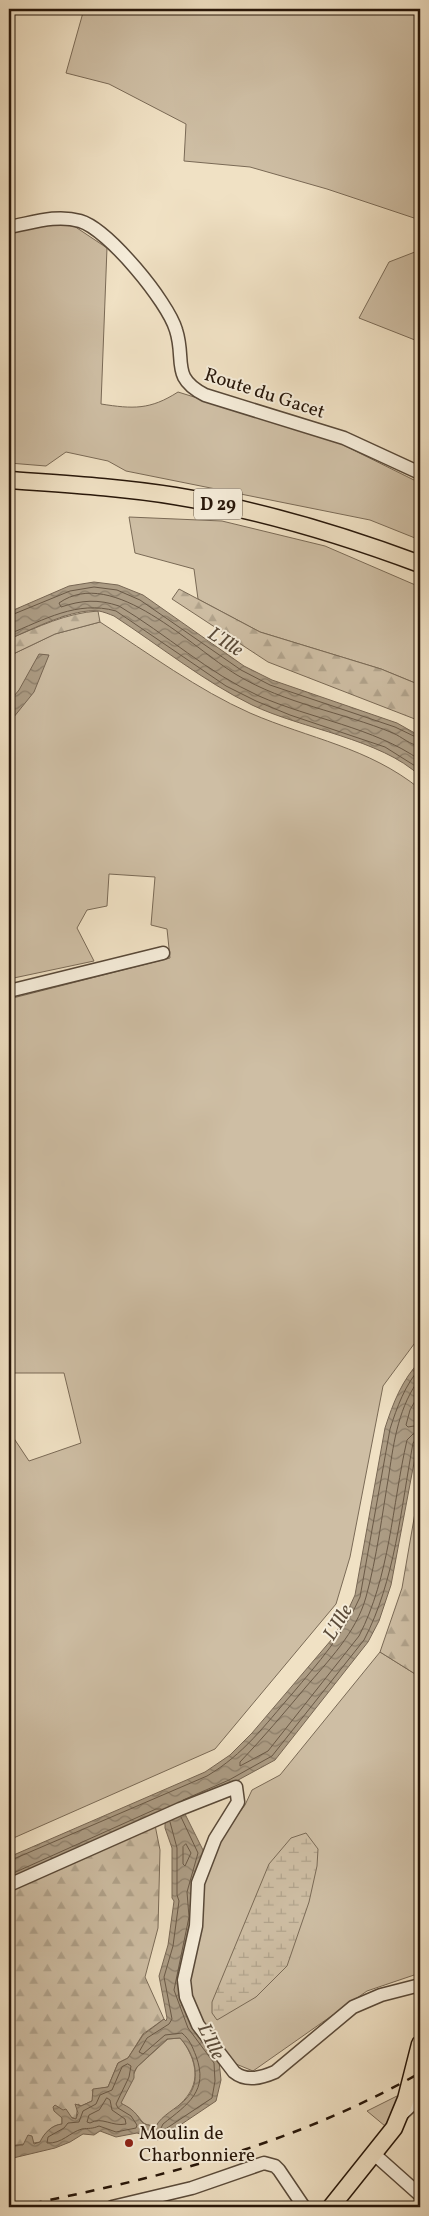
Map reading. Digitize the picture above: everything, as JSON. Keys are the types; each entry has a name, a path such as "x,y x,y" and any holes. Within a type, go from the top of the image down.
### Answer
{"main road":[{"name":"D 29","path":"9,480 174,496 240,508 302,524 367,544 420,564"},
{"path":"331,2207 390,2134 400,2115 420,2044"}],"street":[{"name":"Route du Gacet","path":"9,227 64,218 81,221 102,232 123,254 173,321 179,339 182,375 188,385 194,389 205,395 344,438 420,473"},
{"path":"9,991 163,953"},
{"path":"9,1885 236,1787 238,1802 215,1839 198,1883 196,1926 184,1980 186,1996 198,2025 234,2072 240,2077 263,2077 275,2072 353,2007 382,1995 420,1984"},
{"path":"400,2115 420,2098"},
{"path":"374,2154 420,2195"},
{"path":"112,2207 192,2188 264,2163 275,2166 279,2170 304,2207"}],"green space":[{"path":"84,9 420,9 420,220 327,189 250,167 184,161 186,124 109,84 66,73"},
{"path":"48,224 74,226 107,248 101,404 141,407 159,402 178,392 333,440 420,483 420,540 370,520 126,471 108,461 66,452 46,466 9,463 9,233"},
{"path":"420,250 420,342 359,318 389,262"},
{"path":"129,517 222,521 325,546 420,587 420,685 381,669 260,632 198,599 194,569 135,553"},
{"path":"179,589 260,632 381,669 420,685 420,721 268,662 172,599"},
{"path":"98,611 100,622 55,634 9,656 9,639 63,618"},
{"path":"100,622 231,704 272,722 359,753 380,763 420,789 420,1336 383,1386 350,1557 336,1604 215,1749 9,1840 9,1431 29,1461 81,1443 64,1373 9,1373 9,999 170,958 167,929 151,925 155,877 109,874 107,906 87,910 77,928 94,961 9,979 9,656 55,634"},
{"path":"420,1484 420,1677 380,1652 402,1588"},
{"path":"380,1652 420,1677 420,1973 367,1991 253,2071 236,2064 192,2007 185,1976 198,1897 212,1850 245,1805 252,1790 280,1775"},
{"path":"155,1825 160,1850 158,1928 145,1977 164,2019 143,2034 128,2058 118,2063 108,2087 92,2090 94,2095 92,2101 81,2106 78,2104 76,2119 57,2112 62,2118 62,2124 49,2130 41,2142 9,2146 11,2122 9,2108 9,1888"},
{"path":"306,1833 318,1849 317,1866 309,1902 287,1966 256,1997 217,2020 212,2013 212,2002 269,1864 291,1838"},
{"path":"180,2038 191,2055 195,2070 195,2080 192,2089 187,2097 156,2126 148,2125 132,2110 120,2103 137,2067 168,2039"},
{"path":"401,2094 392,2119 385,2126 367,2111"}],"water":[{"path":"94,582 118,585 143,595 244,666 272,680 397,723 420,736 420,776 404,763 384,753 272,713 234,696 114,616 105,612 89,611 65,616 9,639 9,612 69,586"},
{"path":"39,654 49,655 34,692 9,723 9,702 19,690"},
{"path":"420,1361 420,1431 391,1585 379,1621 368,1642 275,1760 183,1810 204,1852 192,1893 194,1917 179,1990 184,2006 219,2061 221,2080 216,2101 158,2140 137,2133 116,2137 100,2131 94,2135 83,2134 55,2148 9,2159 9,2146 23,2145 28,2135 32,2136 34,2144 40,2142 49,2130 62,2124 62,2118 54,2111 53,2107 55,2105 63,2110 66,2109 72,2118 76,2119 78,2113 75,2104 81,2106 92,2101 93,2089 108,2087 118,2063 128,2058 143,2035 164,2019 166,2021 159,1976 168,1945 174,1901 172,1898 172,1848 165,1828 165,1819 9,1880 9,1857 205,1772 230,1755 252,1733 332,1639 355,1595 385,1428 399,1392","holes":["180,2038 190,2052 195,2068 194,2085 191,2093 156,2126 143,2123 131,2109 121,2103 134,2078 134,2072 167,2039"]}],"railway":[{"path":"15,2207 173,2171 273,2140 371,2099 420,2073"}],"place":[{"name":"Moulin de Charbonniere","path":"129,2143"}],"water label":[{"name":"L'Ille","path":"226,641"},
{"name":"L'Ille","path":"337,1622"},
{"name":"L'Ille","path":"212,2041"}]}
